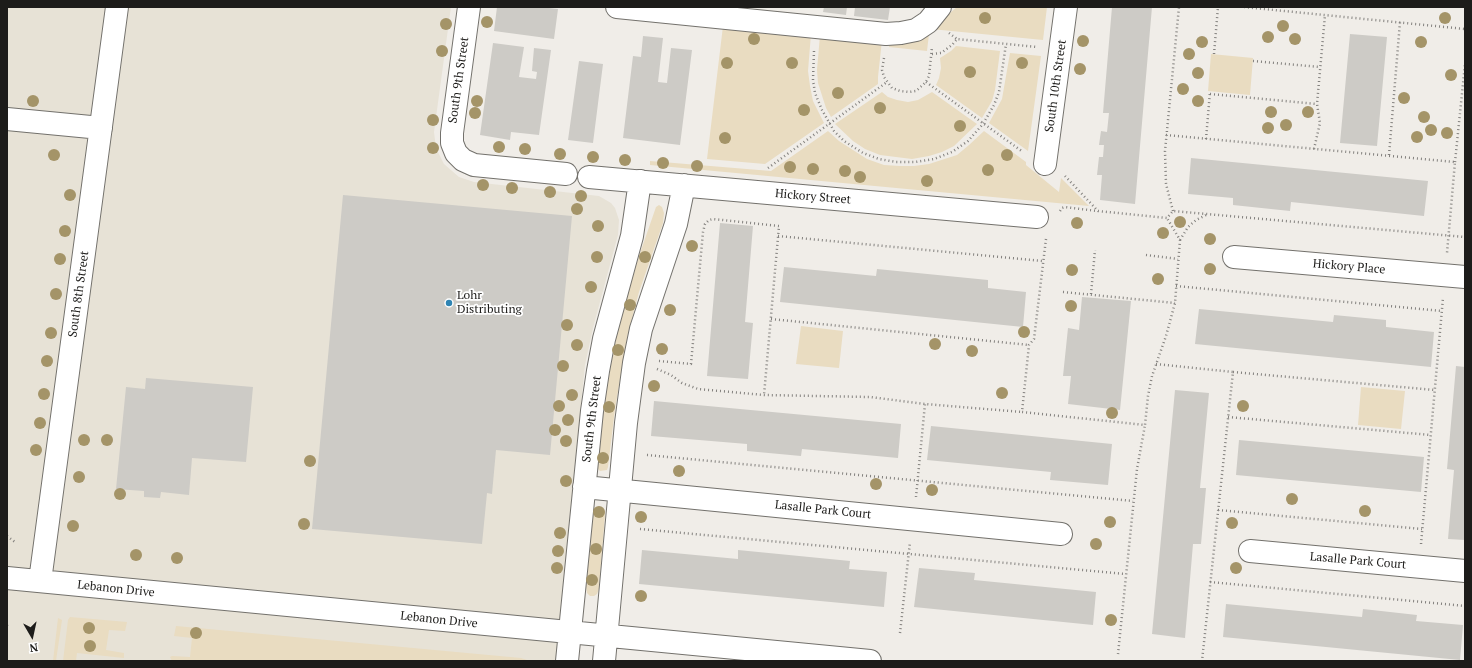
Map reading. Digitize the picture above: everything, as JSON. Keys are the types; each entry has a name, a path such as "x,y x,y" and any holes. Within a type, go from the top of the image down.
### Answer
{"street":[{"name":"South 8th Street","path":"40,581 117,7"},
{"name":"South 9th Street","path":"469,7 452,132 452,143 456,153 464,160 474,164 566,174"},
{"path":"617,7 886,34 901,34 916,30 928,22 940,7"},
{"name":"South 10th Street","path":"1036,160 1061,50 1066,7"},
{"path":"7,119 101,128"},
{"name":"Hickory Street","path":"589,177 684,185 1048,222"},
{"name":"South 9th Street","path":"567,661 592,411 598,371 612,310 632,236 640,181"},
{"path":"604,661 626,424 636,356 641,330 676,224 684,185"},
{"name":"Hickory Place","path":"1234,257 1465,277"},
{"name":"Lasalle Park Court","path":"584,487 1061,534"},
{"name":"Lasalle Park Court","path":"1250,551 1465,571"},
{"name":"Lebanon Drive","path":"7,578 870,661"}],"path":[{"path":"1173,211 1166,184 1164,168 1179,7"},
{"path":"1214,54 1218,7"},
{"path":"1244,7 1465,29"},
{"path":"1314,149 1320,123 1317,104 1325,15"},
{"path":"1389,155 1400,22"},
{"path":"816,27 813,80 815,93 822,110 834,131 844,141 863,153 879,159 896,162 915,162 934,159 952,152 968,141 983,124 994,105 999,92 1006,44"},
{"path":"886,34 882,70 884,78 892,88 909,92 916,91 926,82 930,70 932,54 941,53 952,45 956,39 1061,50"},
{"path":"1253,61 1320,67"},
{"path":"1448,236 1465,64"},
{"path":"768,168 887,82"},
{"path":"926,82 983,124 1036,160 1062,173 1098,211"},
{"path":"1206,138 1210,93 1317,104"},
{"path":"1166,135 1455,162"},
{"path":"1022,412 1029,345 1034,339 1048,222 1062,208 1065,207 1167,218"},
{"path":"1173,211 1465,237"},
{"path":"1167,218 1173,211"},
{"path":"1118,654 1133,501 1148,396 1156,364 1175,303 1180,240 1188,228 1196,220 1206,215"},
{"path":"1167,218 1180,240"},
{"path":"656,361 691,364 705,224 709,220 713,219 779,226 764,395"},
{"path":"778,236 1043,261"},
{"path":"1091,294 1095,250"},
{"path":"1146,255 1178,259"},
{"path":"1176,286 1442,311"},
{"path":"1063,292 1175,303"},
{"path":"1420,549 1443,297"},
{"path":"771,319 1029,345"},
{"path":"1156,364 1435,390"},
{"path":"655,368 671,375 682,383 698,389 764,395 870,397 925,404 1022,412 1145,425"},
{"path":"1202,661 1233,372"},
{"path":"915,499 925,404"},
{"path":"1228,417 1431,435"},
{"path":"646,455 1133,501"},
{"path":"1218,510 1422,529"},
{"path":"638,529 1125,574"},
{"path":"7,536 15,542"},
{"path":"900,632 911,540"},
{"path":"1210,582 1465,606"}],"shaded area":[{"path":"7,7 451,7 434,132 436,148 444,164 459,177 474,182 599,196 611,203 615,208 619,220 618,235 593,328 585,365 556,661 7,661"},
{"path":"957,7 1047,7 1043,40 931,29"},
{"path":"723,26 811,34 808,71 810,86 813,101 824,123 765,164 707,159"},
{"path":"929,34 927,51 889,47 890,41"},
{"path":"820,35 882,40 878,84 831,117 826,108 818,83 817,70"},
{"path":"956,46 1000,51 995,90 992,101 982,118 936,85 941,68 940,58"},
{"path":"1010,53 1041,56 1028,151 989,123 1002,99"},
{"path":"1211,54 1253,58 1250,95 1208,91"},
{"path":"882,92 888,97 908,102 918,100 932,92 977,124 954,146 942,152 912,159 880,155 865,149 853,141 835,124"},
{"path":"828,131 839,141 867,159 884,165 914,166 929,164 957,155 984,131 1026,162 1026,165 1059,192 1061,178 1089,206 650,165 650,161 771,171"},
{"path":"659,205 662,207 664,213 663,223 639,292 628,333 615,409 608,467 607,470 600,471 597,466 603,408 617,331 638,259 656,207"},
{"path":"801,326 843,331 839,368 796,364"},
{"path":"1361,387 1405,391 1401,429 1358,425"},
{"path":"595,507 600,507 604,510 605,515 599,589 597,594 590,596 587,593 586,587 593,513"},
{"path":"70,617 127,622 125,631 109,630 106,650 124,653 124,658 77,653 76,661 63,661 68,620"},
{"path":"58,618 62,620 56,661 53,661"},
{"path":"176,626 521,658 530,661 172,661 170,657 172,656 190,657 192,638 174,636"}],"building":[{"path":"497,7 540,7 558,9 554,39 494,31"},
{"path":"824,7 847,7 846,15 823,12"},
{"path":"855,7 890,7 888,20 854,16"},
{"path":"1112,7 1152,7 1135,204 1100,200 1102,175 1097,175 1099,157 1103,157 1104,145 1099,145 1101,131 1107,132 1109,113 1103,113"},
{"path":"1350,34 1387,37 1377,146 1340,143"},
{"path":"643,36 663,38 658,82 667,83 671,48 692,50 680,145 623,138 633,56 641,57"},
{"path":"493,43 524,47 519,77 536,79 537,72 532,71 534,48 551,50 539,135 511,132 510,140 480,135"},
{"path":"579,61 603,64 593,143 568,140"},
{"path":"1191,158 1428,181 1424,216 1291,202 1290,211 1233,205 1233,198 1188,194"},
{"name":"Lohr Distributing","path":"343,195 572,216 550,455 496,450 492,494 487,493 482,544 312,529"},
{"path":"720,223 753,226 745,322 753,323 748,379 707,376"},
{"path":"784,267 876,276 877,269 988,280 988,288 1026,292 1023,327 780,302"},
{"path":"1082,297 1131,301 1120,410 1068,404 1071,376 1063,376 1068,328 1079,330"},
{"path":"1199,309 1333,322 1334,315 1386,320 1386,327 1434,332 1431,367 1195,344"},
{"path":"1456,366 1465,367 1465,540 1448,539 1454,470 1447,469"},
{"path":"146,378 253,387 246,462 192,458 189,495 161,492 160,498 144,497 144,491 116,489 126,387 145,389"},
{"path":"1175,390 1209,393 1200,488 1206,488 1201,544 1193,544 1185,638 1152,634"},
{"path":"654,401 901,424 898,458 802,449 801,456 747,451 747,444 651,436"},
{"path":"931,426 1112,444 1108,485 1050,480 1051,472 927,460"},
{"path":"1239,440 1424,457 1421,492 1236,475"},
{"path":"642,550 738,559 738,550 850,561 849,569 887,572 884,607 639,584"},
{"path":"919,568 975,573 974,580 1096,592 1093,625 914,607"},
{"path":"1226,604 1362,617 1363,609 1417,615 1416,621 1463,625 1460,660 1223,637"}],"place":[{"name":"Lohr Distributing","path":"449,303"}]}
